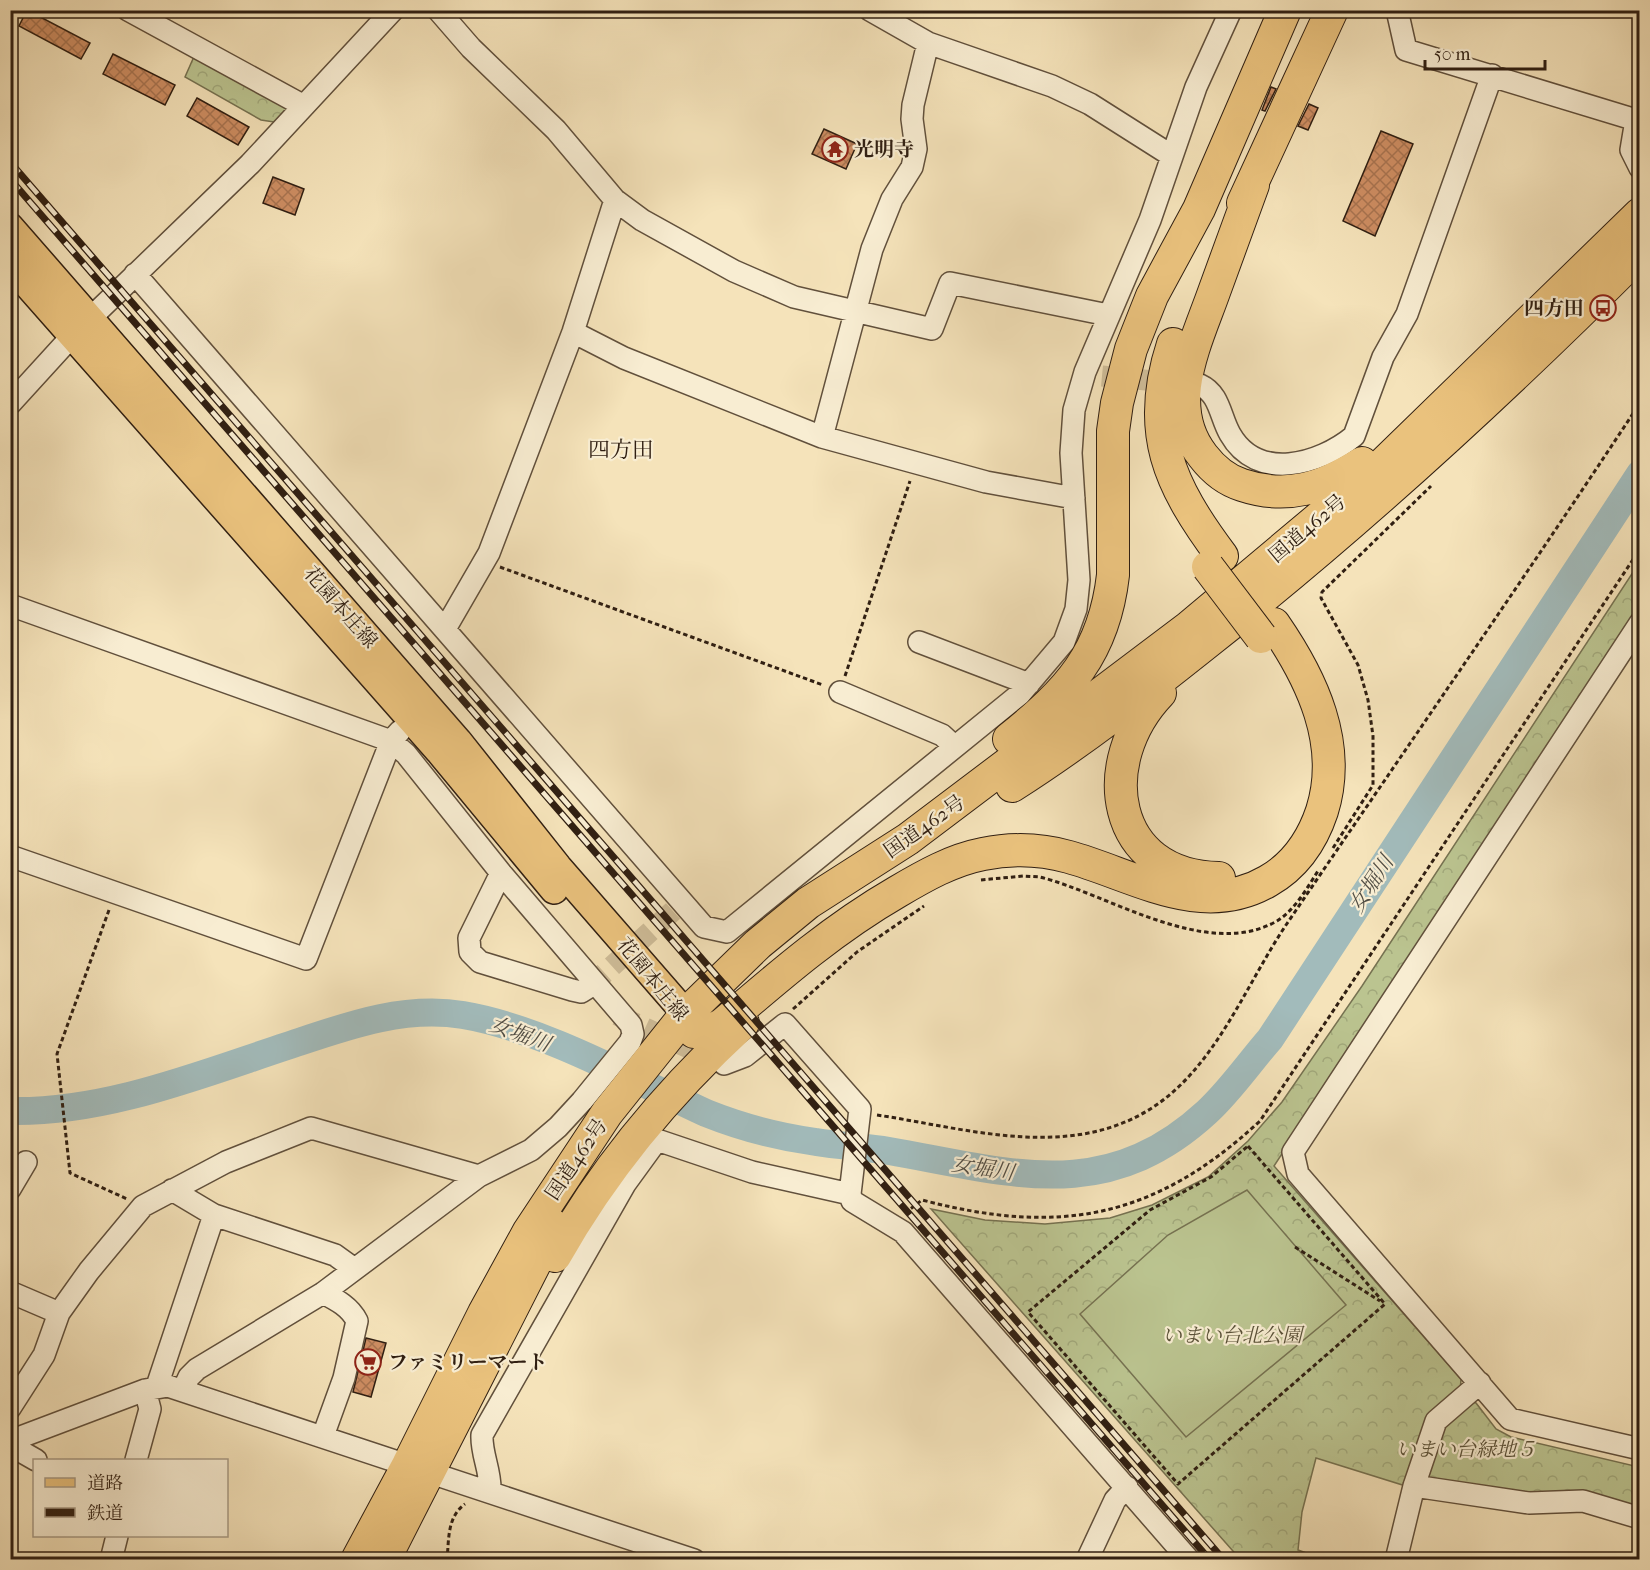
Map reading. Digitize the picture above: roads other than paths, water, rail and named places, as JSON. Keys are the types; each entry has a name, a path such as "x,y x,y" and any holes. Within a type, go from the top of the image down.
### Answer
{"highway":[{"path":"1316,40 1325,10"},
{"path":"1332,10 1316,40 1252,185 1194,345 1185,384 1186,417 1197,448 1222,475 1246,487 1276,493 1299,492 1321,486 1365,461 1505,342"},
{"path":"808,903 1040,714 1073,681 1086,663 1097,642 1110,599 1114,550 1113,431 1123,378 1152,296 1199,209 1285,16"},
{"path":"1215,562 1168,462 1160,417 1161,394 1172,347 1185,312 1252,185"},
{"path":"613,1116 661,1058 919,893 961,860 1004,850 1024,849 1068,856 1171,892 1196,897 1238,894 1258,887 1278,876 1295,861 1309,842 1325,801 1329,777 1325,731 1319,707 1300,664 1268,630 1167,503 1149,458 1142,414 1148,367 1199,209"},
{"name":"国道462号","path":"384,1560 419,1468 506,1271 553,1192 661,1058 684,1025 758,944 808,903 908,839 1189,627 1382,465 1505,342 1640,214"},
{"name":"国道462号","path":"684,1025 752,973 819,915 901,867 1001,793 1070,748 1273,591 1487,413 1640,253"},
{"path":"1268,630 1305,729 1310,770 1303,809 1296,827 1285,843 1255,867 1220,878 1202,878 1183,873 1167,866 1140,844 1129,828 1123,812 1120,774 1127,746 1138,720 1164,689 1292,585 1380,501"},
{"path":"684,1025 712,1030 723,1024 851,919 919,893"},
{"name":"国道462号","path":"357,1560 419,1468 478,1373 504,1348 578,1214 613,1116"}],"main road":[{"name":"花園本庄線","path":"10,227 81,327 197,479 262,548 412,720 501,828 684,1025"},
{"name":"花園本庄線","path":"10,265 81,327 458,741 684,1025"}],"street":[{"path":"128,10 304,106"},
{"path":"10,404 81,327 250,164 393,10"},
{"path":"438,10 471,48 556,130 615,200 642,220 734,271 794,297 932,328 950,284 1108,315"},
{"path":"870,10 928,43 1052,86 1081,99 1172,156"},
{"path":"135,274 445,629 678,907 704,927 727,932 735,928 1029,684 1064,642 1076,609 1079,580 1071,453 1074,410 1093,374 1108,315 1150,220 1196,87 1231,10"},
{"path":"1397,10 1406,50 1638,119 1631,150 1640,168"},
{"path":"822,437 872,249 892,199 912,167 916,149 912,120 913,105 928,43"},
{"path":"1200,385 1209,389 1215,396 1230,435 1244,453 1269,465 1285,465 1307,460 1354,436 1383,357 1407,314 1492,75"},
{"path":"445,629 484,561 573,332 615,200"},
{"path":"573,332 624,358 822,437 986,482 1074,498"},
{"path":"10,605 391,741 406,754 501,873 628,1019 633,1034 661,1058"},
{"path":"1640,623 1293,1152 1298,1174 1510,1419 1640,1449"},
{"path":"919,642 1029,684"},
{"path":"840,692 942,735 954,746"},
{"path":"10,856 306,959 391,741 412,720"},
{"path":"501,873 469,938 470,952 480,962 585,989 605,1010"},
{"path":"724,1064 745,1056 785,1024 859,1106 861,1115 850,1191 855,1205 891,1223 903,1232 1189,1560"},
{"path":"183,1390 189,1377 197,1369 323,1293 353,1268 479,1176 531,1150 558,1127 613,1116"},
{"path":"10,1408 44,1355 59,1313 89,1270 143,1206 226,1162 311,1128 479,1176"},
{"path":"490,1491 491,1475 482,1447 483,1435 625,1184 657,1140 752,1172 850,1191"},
{"path":"10,1189 26,1162"},
{"path":"172,1190 214,1215 335,1255 353,1268"},
{"path":"137,1459 150,1409 151,1388 214,1215"},
{"path":"10,1292 59,1313"},
{"path":"323,1293 338,1300 353,1314 357,1322 344,1378 323,1436"},
{"path":"1396,1560 1414,1486 1436,1421 1480,1383"},
{"path":"33,1459 22,1452 13,1440 151,1388 183,1390 694,1560"},
{"path":"1414,1486 1529,1503 1583,1501 1640,1518"},
{"path":"1087,1560 1115,1500 1127,1487"},
{"path":"111,1560 117,1537"}],"waterway":[{"name":"女堀川","path":"10,1111 46,1110 116,1099 186,1080 352,1025 396,1015 440,1013 463,1015 524,1031 587,1056 706,1113 746,1127 788,1137 889,1151 1016,1173 1055,1175 1093,1171 1131,1161 1169,1142 1207,1112 1232,1086 1270,1039 1640,474"}],"tunnel":[{"path":"1102,376 1176,383"},
{"path":"589,987 673,911"},
{"path":"617,1015 719,1062"}],"railway":[{"path":"10,162 1224,1560"},
{"path":"10,179 1210,1560"}],"place":[{"name":"光明寺","path":"835,149"},
{"name":"四方田","path":"1603,308"},
{"name":"ファミリーマート","path":"368,1362"}],"district":[{"name":"四方田","path":"621,449"}],"park label":[{"name":"いまい台北公園","path":"1232,1335"},
{"name":"いまい台緑地５","path":"1466,1449"}]}
